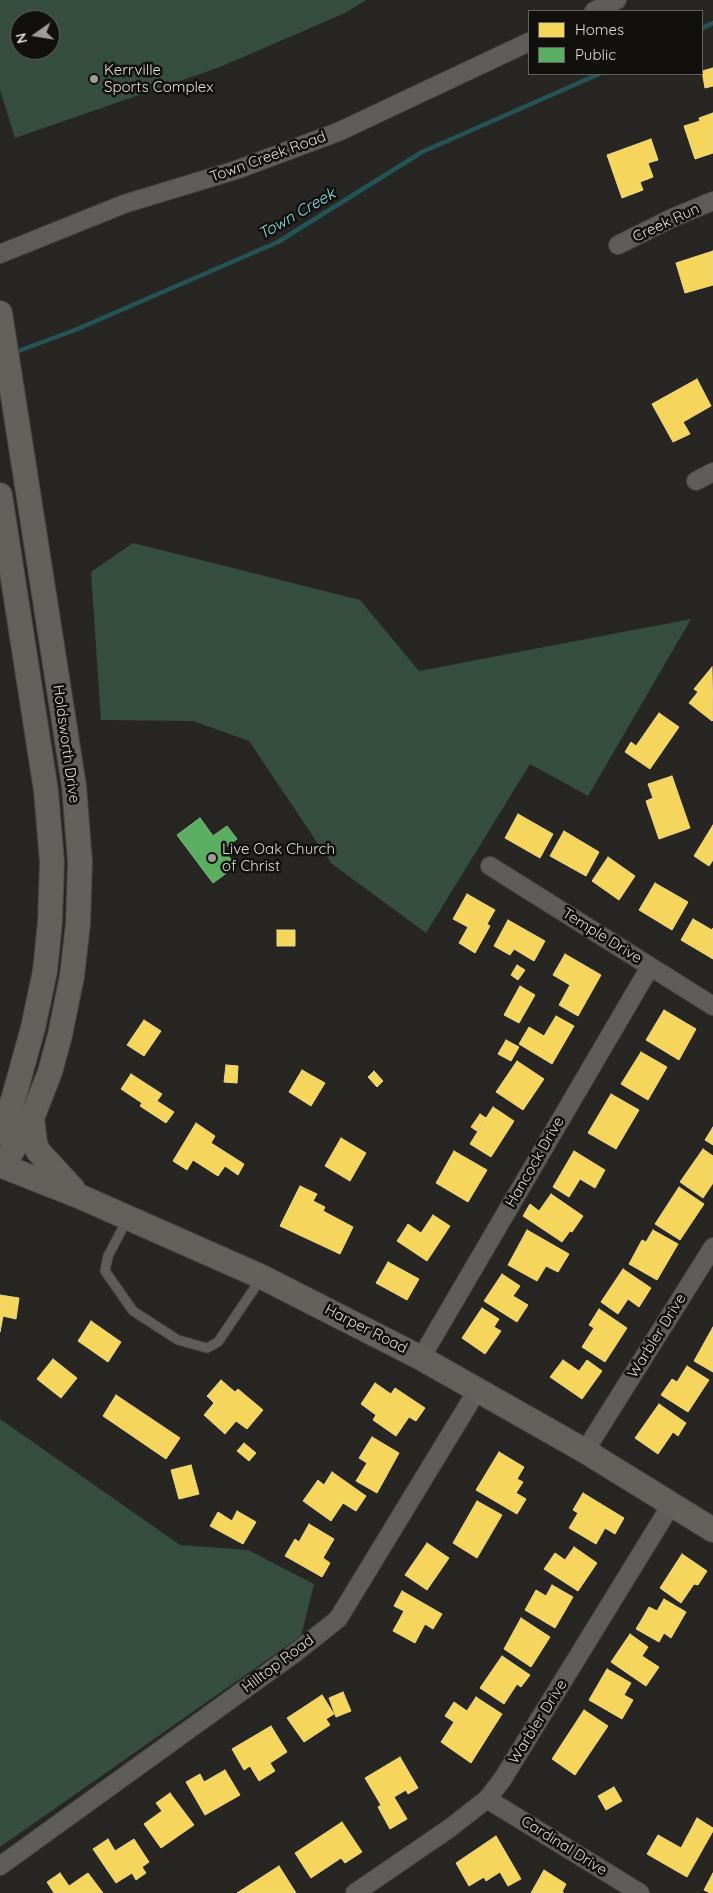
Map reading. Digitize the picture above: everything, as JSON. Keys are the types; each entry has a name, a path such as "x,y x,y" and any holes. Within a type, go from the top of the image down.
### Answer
{"main road":[{"name":"Holdsworth Drive","path":"0,313 74,786 80,862 78,924 72,976 60,1035 50,1072 32,1118 2,1165"},
{"name":"Holdsworth Drive","path":"0,495 46,791 52,862 50,922 43,981 33,1028 7,1098 0,1133"},
{"path":"32,1118 35,1143 38,1151 81,1198"},
{"name":"Harper Road","path":"2,1165 128,1217 262,1277 421,1358 585,1451 713,1530"}],"street":[{"path":"596,10 617,0"},
{"name":"Town Creek Road","path":"0,254 124,204 236,170 338,132 528,42"},
{"name":"Creek Run","path":"618,245 672,218 713,201"},
{"path":"696,482 713,472"},
{"path":"46,791 74,786"},
{"name":"Temple Drive","path":"490,866 713,1006"},
{"name":"Hancock Drive","path":"421,1358 650,967"},
{"name":"Warbler Drive","path":"585,1451 713,1247"},
{"name":"Hilltop Road","path":"0,1866 295,1653 338,1618 478,1389"},
{"name":"Warbler Drive","path":"355,1893 450,1828 488,1799 502,1780 671,1505"},
{"name":"Cardinal Drive","path":"488,1799 640,1893"}],"lane":[{"path":"128,1217 108,1256 105,1271 133,1311 178,1340 207,1348 218,1342 262,1277"}],"green space":[{"name":"Kerrville Sports Complex","path":"0,0 366,0 345,13 220,67 15,138 0,90"},
{"path":"133,543 360,600 419,671 691,619 588,796 530,764 426,933 331,863 249,741 193,721 101,720 91,572"},
{"path":"0,1419 180,1545 248,1550 314,1584 301,1636 0,1847"}],"building: Homes":[{"path":"713,68 713,86 705,88 703,71"},
{"path":"713,113 713,153 695,159 684,126 700,121 699,118"},
{"path":"651,139 658,160 648,163 653,177 640,182 643,190 622,198 607,155"},
{"path":"713,251 713,285 685,293 676,263"},
{"path":"697,379 711,406 683,422 690,434 673,442 652,404"},
{"path":"712,667 712,721 689,703 698,692 694,689"},
{"path":"659,713 679,727 650,769 625,752 631,742 636,746"},
{"path":"672,776 690,828 659,839 646,801 653,798 648,784"},
{"path":"518,814 553,834 540,858 505,838"},
{"path":"713,825 713,860 709,866 694,856"},
{"path":"564,831 599,852 586,876 550,856"},
{"path":"608,857 635,876 619,900 592,881"},
{"path":"655,883 688,902 672,930 639,910"},
{"path":"467,894 495,910 487,924 490,926 475,953 459,943 468,927 453,919"},
{"path":"693,919 712,930 713,928 713,959 681,940"},
{"path":"508,920 545,941 534,961 514,949 510,955 494,946"},
{"path":"277,930 295,930 295,946 277,946"},
{"path":"565,954 601,975 578,1016 559,1005 570,985 553,975"},
{"path":"517,965 525,970 518,980 511,975"},
{"path":"520,986 535,995 519,1023 504,1015"},
{"path":"664,1010 696,1029 679,1060 646,1040"},
{"path":"556,1016 574,1026 552,1064 519,1044 529,1027 544,1036"},
{"path":"144,1020 161,1031 144,1056 127,1045"},
{"path":"506,1040 519,1047 511,1061 498,1054"},
{"path":"641,1052 667,1067 648,1100 621,1084"},
{"path":"517,1061 544,1079 523,1110 496,1092"},
{"path":"226,1065 238,1066 237,1083 224,1082"},
{"path":"302,1070 325,1083 311,1106 289,1092"},
{"path":"374,1071 383,1081 377,1087 368,1077"},
{"path":"131,1074 162,1094 157,1101 174,1112 166,1123 140,1106 142,1103 121,1089"},
{"path":"611,1094 639,1110 616,1149 588,1133"},
{"path":"493,1107 514,1121 491,1157 470,1144"},
{"path":"480,1114 486,1118 477,1131 471,1127"},
{"path":"196,1123 215,1136 211,1143 244,1164 238,1175 225,1166 218,1176 193,1160 187,1170 173,1161"},
{"path":"713,1127 713,1145 705,1140"},
{"path":"341,1138 366,1153 350,1181 325,1166"},
{"path":"703,1149 713,1156 713,1183 703,1198 680,1182"},
{"path":"454,1151 487,1170 468,1202 436,1183"},
{"path":"574,1151 605,1170 595,1188 580,1179 569,1197 553,1187"},
{"path":"300,1186 317,1194 313,1201 325,1207 323,1211 353,1227 340,1254 280,1226"},
{"path":"679,1187 704,1204 680,1240 655,1224"},
{"path":"551,1194 583,1216 562,1242 523,1216 530,1204 539,1211"},
{"path":"433,1215 450,1226 427,1261 397,1241 408,1224 421,1233"},
{"path":"527,1230 569,1254 558,1272 546,1266 537,1281 508,1265"},
{"path":"653,1230 678,1244 657,1280 629,1264 642,1240 646,1242"},
{"path":"388,1262 419,1279 407,1300 376,1283"},
{"path":"623,1269 651,1288 639,1307 628,1299 618,1314 601,1302"},
{"path":"502,1274 520,1286 513,1296 528,1305 517,1322 484,1301"},
{"path":"0,1295 19,1298 16,1319 3,1316 0,1332"},
{"path":"482,1308 499,1319 494,1327 501,1331 485,1354 462,1338"},
{"path":"599,1309 627,1328 605,1362 582,1347 594,1328 589,1325"},
{"path":"91,1321 121,1342 108,1362 78,1341"},
{"path":"713,1327 713,1372 694,1361"},
{"path":"53,1359 77,1378 61,1398 37,1379"},
{"path":"563,1360 579,1371 587,1360 602,1371 582,1399 550,1377"},
{"path":"687,1366 709,1380 688,1412 661,1395 672,1379 677,1382"},
{"path":"221,1380 235,1392 238,1389 263,1410 247,1429 236,1421 225,1434 204,1415 214,1403 207,1396"},
{"path":"375,1383 391,1394 395,1388 425,1408 416,1421 409,1417 396,1436 373,1420 376,1415 361,1404"},
{"path":"116,1395 180,1438 166,1459 103,1416"},
{"path":"659,1404 686,1423 678,1436 673,1432 658,1454 635,1438"},
{"path":"372,1437 399,1453 377,1493 356,1481 367,1463 359,1458"},
{"path":"244,1443 256,1453 249,1461 237,1451"},
{"path":"499,1452 524,1467 517,1479 523,1482 516,1493 526,1499 517,1514 476,1490"},
{"path":"191,1465 199,1494 179,1499 171,1470"},
{"path":"332,1472 366,1496 356,1511 343,1503 331,1521 303,1501 318,1480 324,1485"},
{"path":"583,1493 624,1518 615,1534 605,1528 596,1544 569,1528 578,1513 573,1510"},
{"path":"477,1501 502,1515 477,1558 453,1543"},
{"path":"237,1511 256,1522 243,1544 210,1526 218,1512 232,1521"},
{"path":"309,1524 334,1539 323,1558 330,1563 322,1577 285,1556 295,1539 299,1542"},
{"path":"427,1543 449,1558 427,1590 405,1575"},
{"path":"574,1547 597,1563 578,1591 544,1569 555,1553 565,1560"},
{"path":"682,1554 707,1571 698,1585 694,1584 681,1603 660,1588"},
{"path":"552,1585 573,1597 555,1628 525,1610 536,1590 546,1596"},
{"path":"402,1591 442,1614 433,1629 425,1624 415,1643 393,1631 404,1611 394,1606"},
{"path":"664,1599 686,1612 671,1638 664,1633 659,1642 636,1629 649,1607 657,1611"},
{"path":"521,1618 550,1637 531,1667 504,1649"},
{"path":"630,1634 648,1647 642,1656 659,1667 646,1686 611,1662"},
{"path":"502,1656 530,1675 521,1687 517,1684 504,1704 480,1688"},
{"path":"607,1669 631,1683 624,1695 633,1700 622,1719 589,1700"},
{"path":"343,1692 351,1711 336,1717 329,1698"},
{"path":"322,1695 334,1714 326,1719 330,1725 304,1742 287,1718"},
{"path":"476,1697 502,1714 471,1763 441,1742 454,1722 445,1716 454,1702 467,1711"},
{"path":"584,1710 608,1726 575,1775 552,1759"},
{"path":"271,1726 287,1752 270,1763 275,1771 259,1781 250,1766 244,1770 232,1749"},
{"path":"400,1757 418,1788 408,1794 406,1790 394,1797 407,1819 390,1829 378,1807 381,1805 365,1778"},
{"path":"225,1770 240,1795 205,1815 186,1782 200,1774 204,1782"},
{"path":"614,1787 622,1801 606,1810 598,1796"},
{"path":"170,1793 194,1825 161,1848 144,1824 162,1811 156,1803"},
{"path":"697,1818 713,1828 713,1831 687,1877 647,1854 658,1835 681,1848"},
{"path":"342,1822 362,1852 345,1863 341,1858 311,1878 295,1853"},
{"path":"496,1836 521,1879 508,1886 500,1872 486,1881 484,1877 469,1886 456,1863"},
{"path":"108,1839 115,1851 134,1839 149,1862 142,1867 146,1873 136,1880 132,1873 116,1883 93,1849"},
{"path":"279,1866 296,1893 237,1893"},
{"path":"544,1870 566,1884 562,1892 564,1893 531,1893"},
{"path":"60,1873 69,1886 88,1873 103,1893 54,1893 47,1882"},
{"path":"713,1873 713,1893 710,1893 704,1890"}],"building: Public":[{"name":"Live Oak Church of Christ","path":"200,818 213,836 227,826 237,839 223,849 236,866 213,883 177,835"}],"waterway":[{"name":"Town Creek","path":"703,28 713,23"},
{"name":"Town Creek","path":"13,353 75,330 278,242 422,152 597,75"}],"place":[{"name":"Kerrville Sports Complex","path":"94,79"},
{"name":"Live Oak Church of Christ","path":"212,858"}]}
